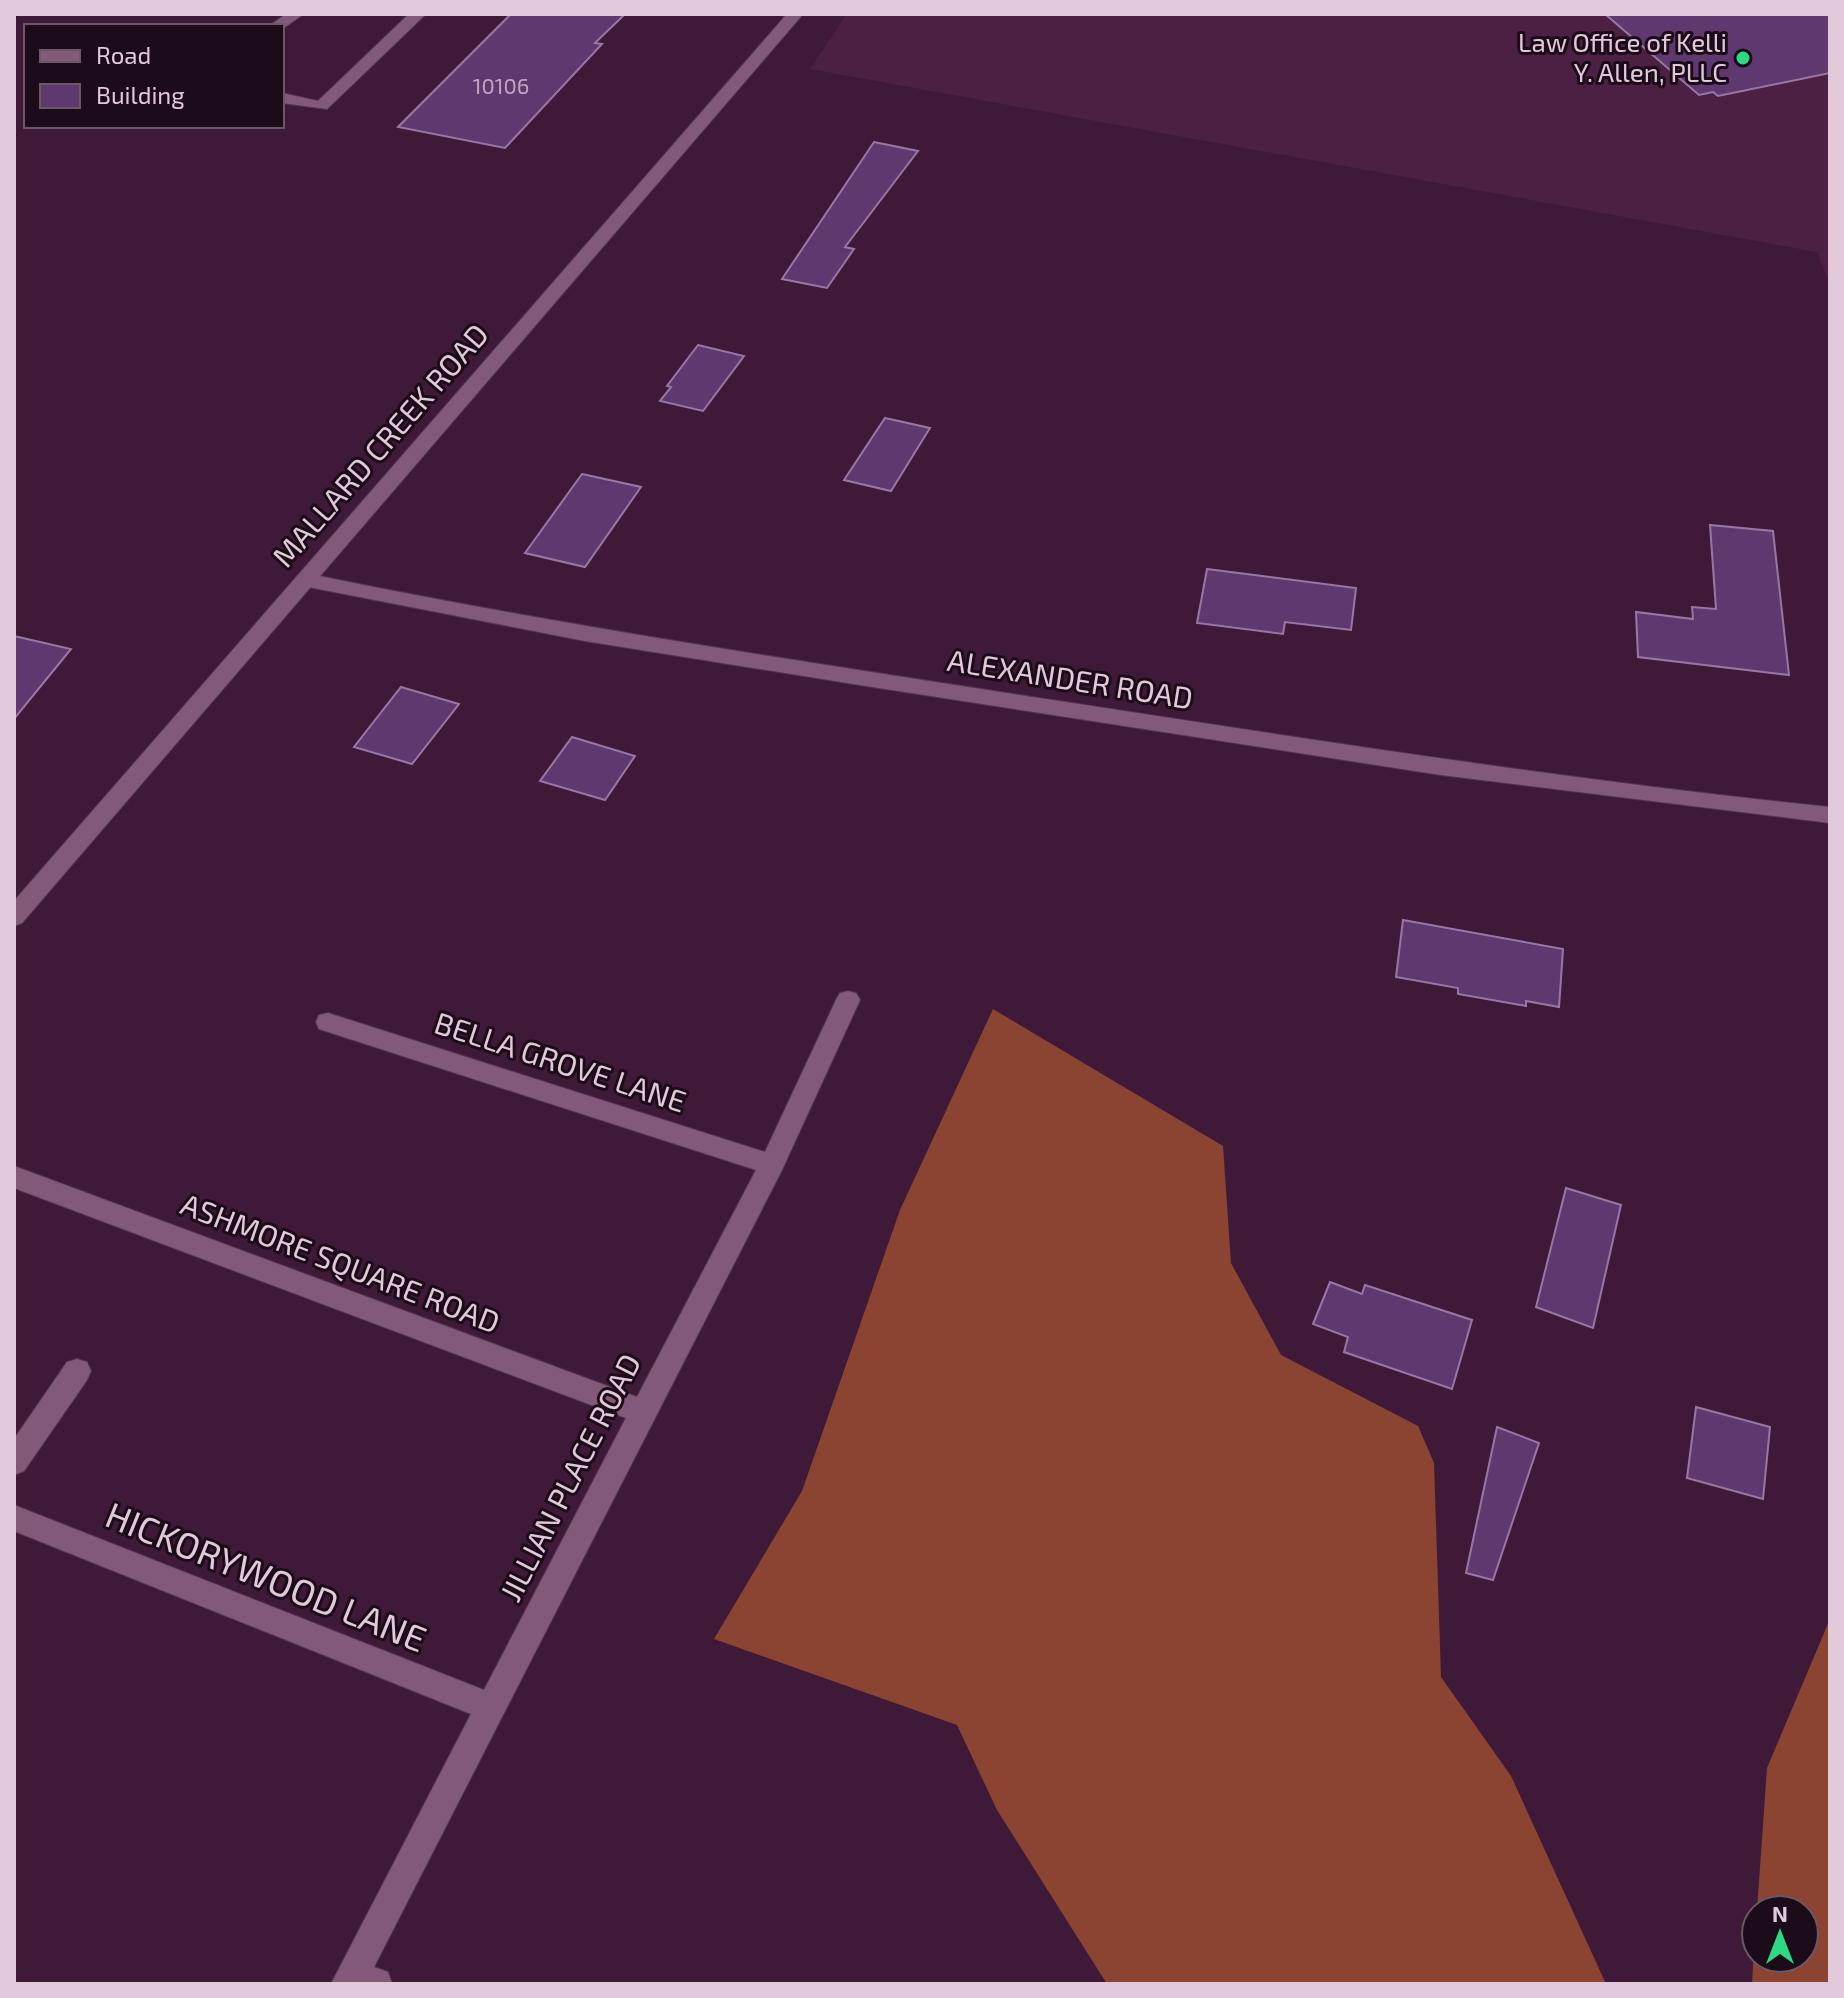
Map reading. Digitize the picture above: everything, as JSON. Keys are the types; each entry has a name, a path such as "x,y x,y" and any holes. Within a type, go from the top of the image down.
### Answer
{"street":[{"path":"284,98 321,106 418,14"},
{"name":"MALLARD CREEK ROAD","path":"14,917 795,14"},
{"name":"ALEXANDER ROAD","path":"305,580 506,622 808,671 1535,780 1830,815"},
{"name":"JILLIAN PLACE ROAD","path":"358,1981 490,1707 772,1165 848,1000"},
{"name":"BELLA GROVE LANE","path":"328,1022 772,1165"},
{"name":"ASHMORE SQUARE ROAD","path":"14,1177 643,1412"},
{"path":"14,1462 77,1371"},
{"name":"HICKORYWOOD LANE","path":"14,1518 490,1707"}],"shaded area":[{"path":"847,14 1830,14 1830,285 1817,252 810,69"},
{"path":"993,1009 1223,1146 1231,1263 1281,1355 1418,1426 1434,1463 1441,1677 1511,1776 1606,1984 1107,1984 997,1810 957,1725 714,1639 802,1491 900,1210"},
{"path":"1830,1619 1830,1984 1752,1984 1753,1974 1820,1974 1820,1894 1758,1894 1767,1768"}],"building":[{"path":"511,14 625,14 595,43 602,44 505,148 398,127"},
{"name":"Law Office of Kelli Y. Allen, PLLC","path":"1605,14 1830,14 1830,73 1718,96 1713,92 1699,95"},
{"path":"874,142 918,151 845,247 854,249 827,288 782,279"},
{"path":"698,345 744,356 703,411 660,401 671,387 667,386"},
{"path":"885,418 930,428 891,491 844,480"},
{"path":"582,474 641,487 585,567 525,553"},
{"path":"1710,525 1773,531 1789,675 1638,657 1636,612 1693,619 1692,607 1716,609"},
{"path":"1207,569 1356,588 1351,630 1285,622 1283,634 1197,623"},
{"path":"14,636 71,649 14,719"},
{"path":"401,687 459,704 412,764 354,747"},
{"path":"572,737 635,756 605,800 540,781"},
{"path":"1403,920 1563,949 1559,1007 1526,1001 1526,1006 1458,994 1458,988 1396,977"},
{"path":"1566,1188 1621,1205 1593,1328 1536,1307"},
{"path":"1330,1282 1362,1294 1365,1285 1472,1320 1452,1389 1344,1352 1348,1337 1313,1324"},
{"path":"1696,1407 1770,1427 1763,1499 1687,1478"},
{"path":"1497,1427 1539,1443 1493,1580 1466,1573"}],"place":[{"name":"Law Office of Kelli Y. Allen, PLLC","path":"1743,58"}]}
